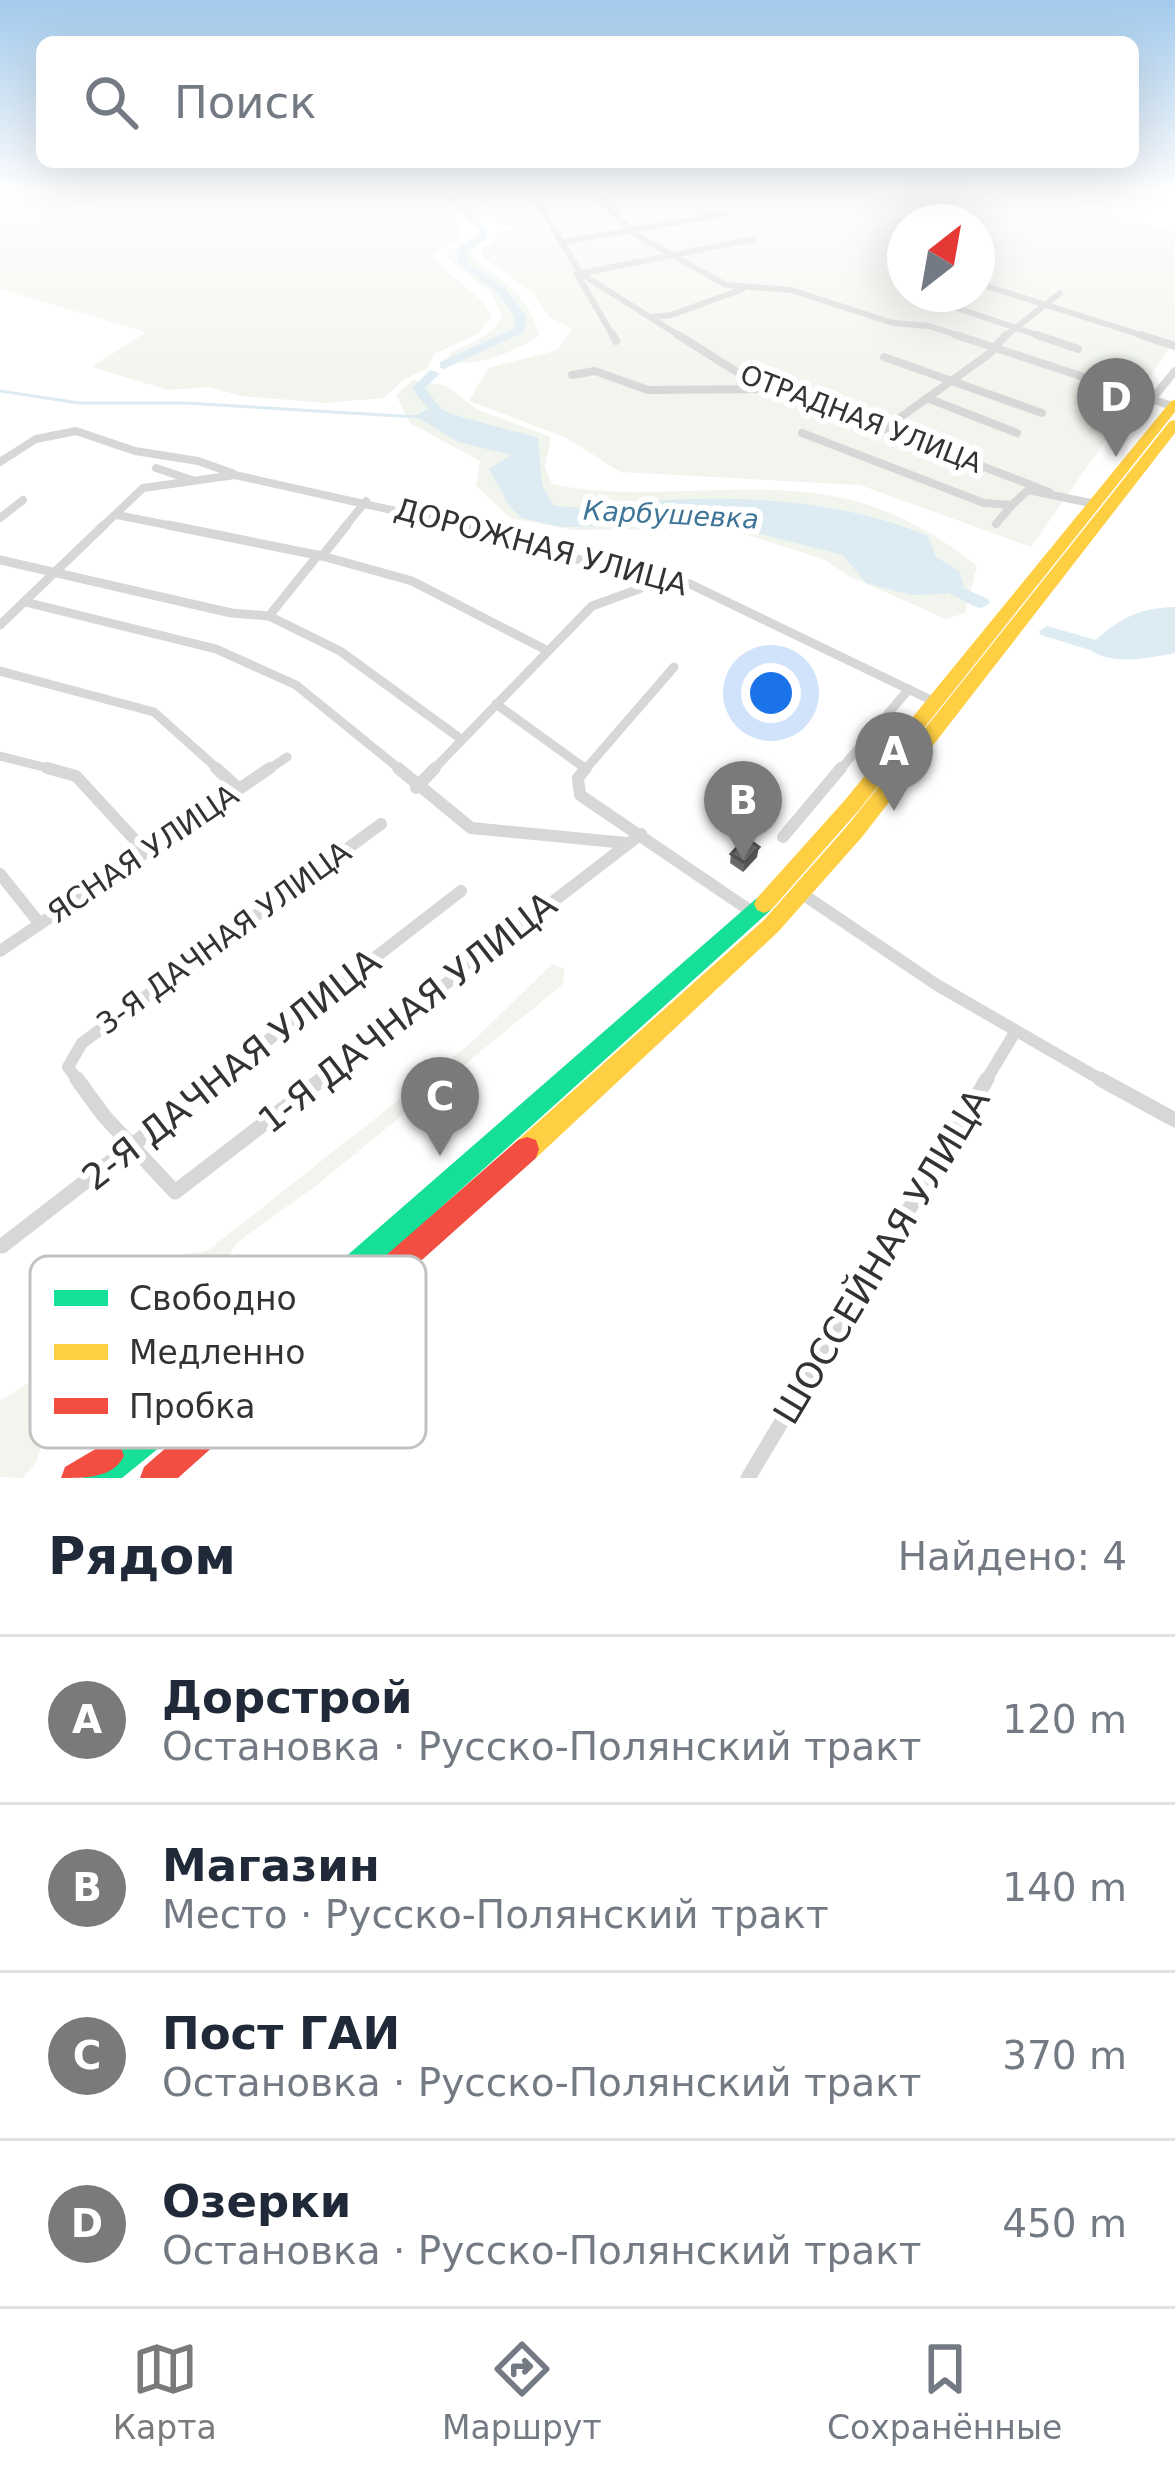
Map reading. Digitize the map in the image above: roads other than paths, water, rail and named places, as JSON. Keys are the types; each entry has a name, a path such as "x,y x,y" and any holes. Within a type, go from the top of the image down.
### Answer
{"main road":[{"path":"366,1256 627,1031 754,914 1175,411"},
{"path":"406,1256 643,1046 801,893 1175,411"},
{"path":"76,1478 121,1448"},
{"path":"98,1478 136,1448"},
{"path":"158,1478 189,1448"}],"street":[{"name":"ОТРАДНАЯ УЛИЦА","path":"571,257 580,273 737,372 1049,492 1095,504"},
{"path":"616,341 580,273 664,257"},
{"path":"671,257 726,285 791,290 893,323 929,326 1154,398 1175,411"},
{"path":"650,317 671,315 746,288"},
{"path":"995,289 1175,346"},
{"path":"884,429 1060,292"},
{"path":"969,312 1078,349"},
{"path":"884,357 1042,413"},
{"path":"572,375 595,370 648,390 778,390"},
{"path":"1154,398 1175,371"},
{"path":"927,398 1017,434"},
{"path":"0,462 44,433 99,435 132,450 188,456 235,475"},
{"path":"802,433 984,502 1012,505"},
{"name":"ДОРОЖНАЯ УЛИЦА","path":"155,468 196,481"},
{"name":"ДОРОЖНАЯ УЛИЦА","path":"117,515 142,488 235,475 366,501 464,525 513,544 690,584 935,702"},
{"path":"996,524 1028,490 1049,492"},
{"path":"0,518 23,500"},
{"path":"269,616 366,501"},
{"path":"0,625 117,515 320,556 423,585 548,651"},
{"path":"0,560 231,613 269,616 340,651 461,739"},
{"path":"416,788 592,606 640,589 657,577"},
{"path":"25,602 216,649 296,685 416,788 471,828 626,843"},
{"path":"674,667 586,769 576,787 580,795 754,914"},
{"path":"0,671 154,712 239,789"},
{"path":"783,837 909,689"},
{"path":"496,704 586,769"},
{"path":"0,756 76,776 146,853"},
{"name":"ЯСНАЯ УЛИЦА","path":"0,951 287,757"},
{"name":"3-Я ДАЧНАЯ УЛИЦА","path":"131,1147 68,1067 70,1056 82,1042 380,824"},
{"name":"1-Я ДАЧНАЯ УЛИЦА","path":"131,1147 176,1192 640,834"},
{"path":"0,874 40,924"},
{"name":"2-Я ДАЧНАЯ УЛИЦА","path":"2,1246 460,891"},
{"path":"801,893 875,947 1014,1034 1175,1120"},
{"name":"ШОССЕЙНАЯ УЛИЦА","path":"748,1478 1014,1034"}],"water":[{"path":"429,408 538,438 542,485 553,505 731,499 831,508 928,536 936,557 959,571 964,586 945,594 912,595 866,583 843,555 724,525 560,527 522,518 510,507 489,469 511,455 458,442 415,416"},
{"path":"1175,607 1175,653 1110,658 1075,639 1096,640 1132,615"}],"waterway":[{"name":"Карбушевка","path":"444,365 520,330 521,317 501,290 464,264 463,257"},
{"name":"Карбушевка","path":"434,373 418,388 437,412 455,421"},
{"path":"0,391 79,403 185,403 417,417"},
{"name":"Карбушевка","path":"932,579 982,603"},
{"name":"Карбушевка","path":"1047,631 1100,647"}],"place":[{"name":"Озерки","path":"1116,457"},
{"name":"Дорстрой","path":"894,811"},
{"name":"Магазин","path":"743,860"},
{"name":"Пост ГАИ","path":"440,1156"}]}
